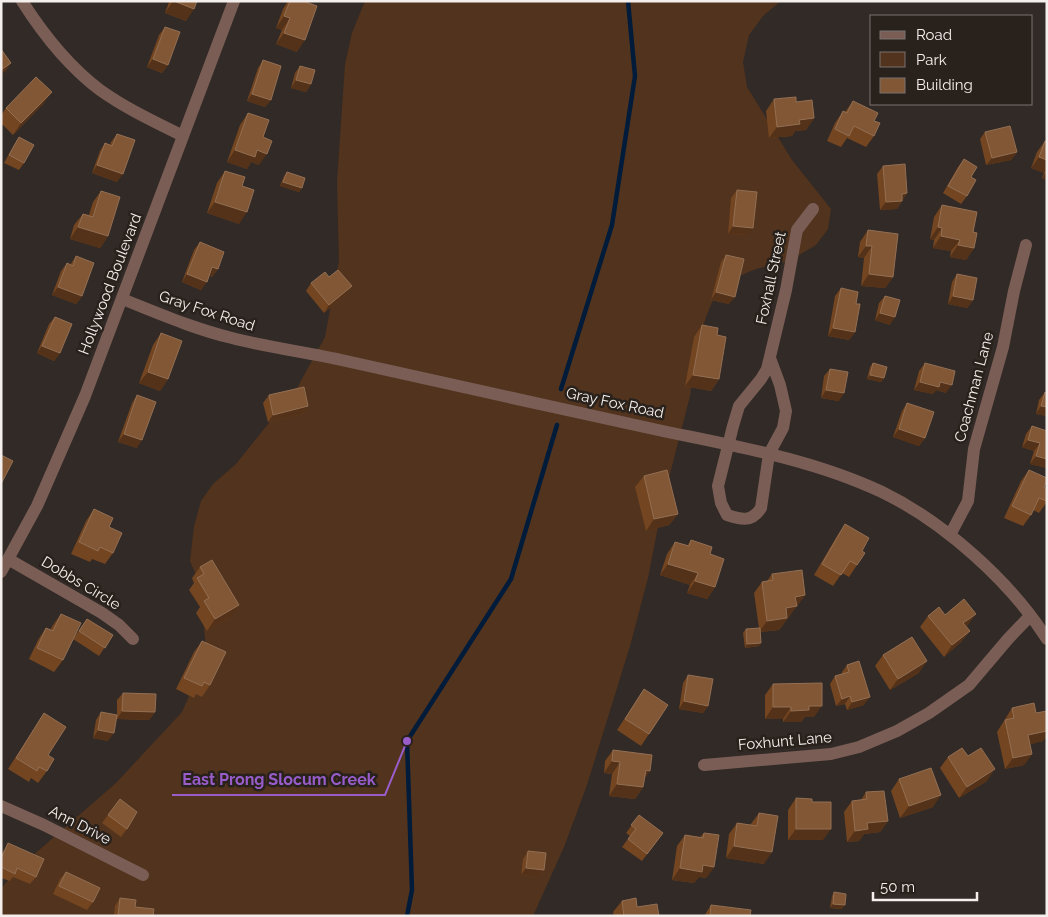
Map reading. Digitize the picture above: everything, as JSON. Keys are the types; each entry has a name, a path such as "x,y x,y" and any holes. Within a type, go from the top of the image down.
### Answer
{"street":[{"path":"22,1 47,37 86,78 114,100 183,136"},
{"name":"Hollywood Boulevard","path":"1,572 51,474 85,396 234,1"},
{"name":"Foxhall Street","path":"770,358 780,385 786,411 783,428 769,454 761,508 752,518 744,520 727,515 720,503 718,486 740,406 767,369 786,290 797,230 813,210"},
{"name":"Coachman Lane","path":"950,535 968,501 974,449 1003,347 1014,291 1026,245"},
{"name":"Gray Fox Road","path":"122,299 186,324 243,341 322,355 769,454 808,464 859,482 907,505 950,535 993,573 1047,639"},
{"name":"Dobbs Circle","path":"8,559 102,613 119,625 132,639"},
{"name":"Foxhunt Lane","path":"704,765 832,754 859,747 897,731 929,713 969,685 1030,616"},
{"name":"Ann Drive","path":"1,806 44,825 143,875"}],"green space":[{"path":"365,1 781,1 763,16 749,35 743,62 747,87 792,160 831,209 828,229 816,245 789,261 756,269 732,279 715,295 696,349 690,396 663,501 648,578 630,646 587,785 564,847 533,916 1,916 1,889 15,871 116,783 182,712 201,668 206,647 199,582 190,561 194,526 201,501 213,484 236,464 297,388 325,337 339,261 337,182 345,64 352,33"}],"building":[{"path":"174,1 197,1 194,9"},
{"path":"290,1 303,1 317,6 305,40 284,33 290,18 284,16"},
{"path":"165,27 180,32 168,65 153,59"},
{"path":"1,49 11,63 1,70"},
{"path":"263,60 281,66 271,100 252,94"},
{"path":"300,66 315,70 311,84 296,80"},
{"path":"36,77 52,92 21,123 6,108"},
{"path":"796,97 796,102 812,100 814,118 799,120 800,124 777,127 774,99"},
{"path":"853,101 878,113 874,121 880,123 874,136 854,126 849,136 835,129 843,111 847,113"},
{"path":"248,113 269,120 263,137 272,141 267,154 257,150 255,157 235,150"},
{"path":"1010,126 1017,152 992,158 985,132"},
{"path":"117,134 135,140 123,174 97,165 105,143 112,146"},
{"path":"19,137 34,145 24,163 9,155"},
{"path":"1045,141 1047,141 1047,160 1039,157"},
{"path":"964,159 977,167 971,177 976,180 967,196 948,186"},
{"path":"905,164 907,193 902,194 902,201 886,202 883,166"},
{"path":"225,171 245,177 242,186 254,190 247,212 215,202"},
{"path":"287,172 305,178 302,188 283,182"},
{"path":"737,190 757,192 753,228 733,226"},
{"path":"101,191 120,197 108,236 78,227 83,214 93,217"},
{"path":"942,205 977,212 973,232 977,233 974,248 958,245 960,240 941,236 942,228 938,227"},
{"path":"868,230 898,234 893,277 869,274 872,246 866,246"},
{"path":"200,242 224,252 218,269 212,267 207,282 187,274"},
{"path":"726,255 744,259 735,297 716,292"},
{"path":"76,256 94,263 82,296 58,287 67,263 73,266"},
{"path":"338,270 352,286 329,305 311,283 325,272 329,277"},
{"path":"957,274 977,278 973,300 953,296"},
{"path":"841,288 858,292 856,304 860,304 855,332 833,328"},
{"path":"885,296 900,300 895,317 880,313"},
{"path":"55,317 72,324 60,353 42,346"},
{"path":"702,325 718,328 717,335 726,337 719,379 693,375"},
{"path":"161,333 182,341 168,379 148,372"},
{"path":"873,363 887,367 884,378 870,375"},
{"path":"925,363 955,371 952,385 940,382 939,387 920,382"},
{"path":"830,369 848,372 844,393 826,390"},
{"path":"304,387 308,406 273,415 269,395"},
{"path":"1045,392 1047,393 1047,407 1041,406"},
{"path":"137,395 156,402 142,440 124,434"},
{"path":"907,403 934,412 925,438 899,429"},
{"path":"1032,426 1047,431 1047,459 1036,456 1040,443 1028,440"},
{"path":"1,455 13,461 1,484"},
{"path":"667,470 678,514 654,519 644,476"},
{"path":"1029,470 1047,478 1044,487 1047,489 1047,501 1039,498 1031,515 1012,506"},
{"path":"94,509 113,518 109,527 122,533 113,553 100,547 98,551 79,542"},
{"path":"845,524 869,538 862,551 865,553 857,565 850,561 841,575 822,564"},
{"path":"691,540 712,547 710,554 724,559 715,587 695,581 698,573 668,564 675,542 689,546"},
{"path":"212,560 239,605 215,619 204,601 209,598 197,578 204,574 200,567"},
{"path":"802,570 805,595 795,597 797,606 786,608 787,618 767,621 762,582 773,580 772,574"},
{"path":"964,599 976,614 963,623 970,631 952,645 928,616 939,607 945,615"},
{"path":"61,614 81,623 63,660 37,648 46,628 53,631"},
{"path":"87,619 113,635 105,648 79,631"},
{"path":"760,628 761,643 747,644 746,629"},
{"path":"912,637 927,661 898,679 883,655"},
{"path":"202,641 226,652 210,685 204,682 202,686 184,678"},
{"path":"859,661 870,697 852,702 850,696 842,699 835,676 849,672 847,665"},
{"path":"688,675 713,679 708,706 684,701"},
{"path":"822,683 822,706 809,706 809,710 791,711 791,707 773,707 773,684"},
{"path":"644,689 668,705 649,734 625,719"},
{"path":"123,693 156,694 155,712 122,711"},
{"path":"1034,703 1036,713 1047,711 1047,731 1028,735 1032,754 1013,758 1005,720 1014,718 1012,708"},
{"path":"101,712 117,715 114,733 98,730"},
{"path":"44,713 66,727 48,755 54,759 47,771 39,767 37,771 16,758"},
{"path":"962,748 968,756 981,748 995,769 967,787 948,757"},
{"path":"613,750 652,755 650,771 646,770 643,787 617,784 620,762 612,761"},
{"path":"931,768 941,795 909,806 899,779"},
{"path":"884,791 888,821 867,823 868,829 855,831 852,801 867,799 866,792"},
{"path":"796,798 812,799 812,802 831,802 831,829 796,829"},
{"path":"120,799 137,812 127,829 108,815"},
{"path":"759,813 778,816 772,852 734,846 737,823 757,826"},
{"path":"639,815 663,833 647,854 628,839 636,829 631,825"},
{"path":"704,833 719,835 714,867 703,865 702,872 680,868 685,835 703,838"},
{"path":"8,843 44,859 36,877 17,868 15,874 1,867 1,859"},
{"path":"528,851 546,853 544,870 526,868"},
{"path":"66,872 100,888 93,902 59,886"},
{"path":"834,892 846,894 845,905 833,904"},
{"path":"120,898 136,900 135,907 154,909 153,916 118,916"},
{"path":"636,898 637,907 657,904 659,916 624,916 622,901"},
{"path":"711,905 751,910 750,916 710,916"}],"waterway":[{"path":"561,389 612,225 635,76 628,1"},
{"path":"407,916 412,890 407,741 511,579 557,425"}],"place":[{"name":"East Prong Slocum Creek","path":"407,741"}]}
